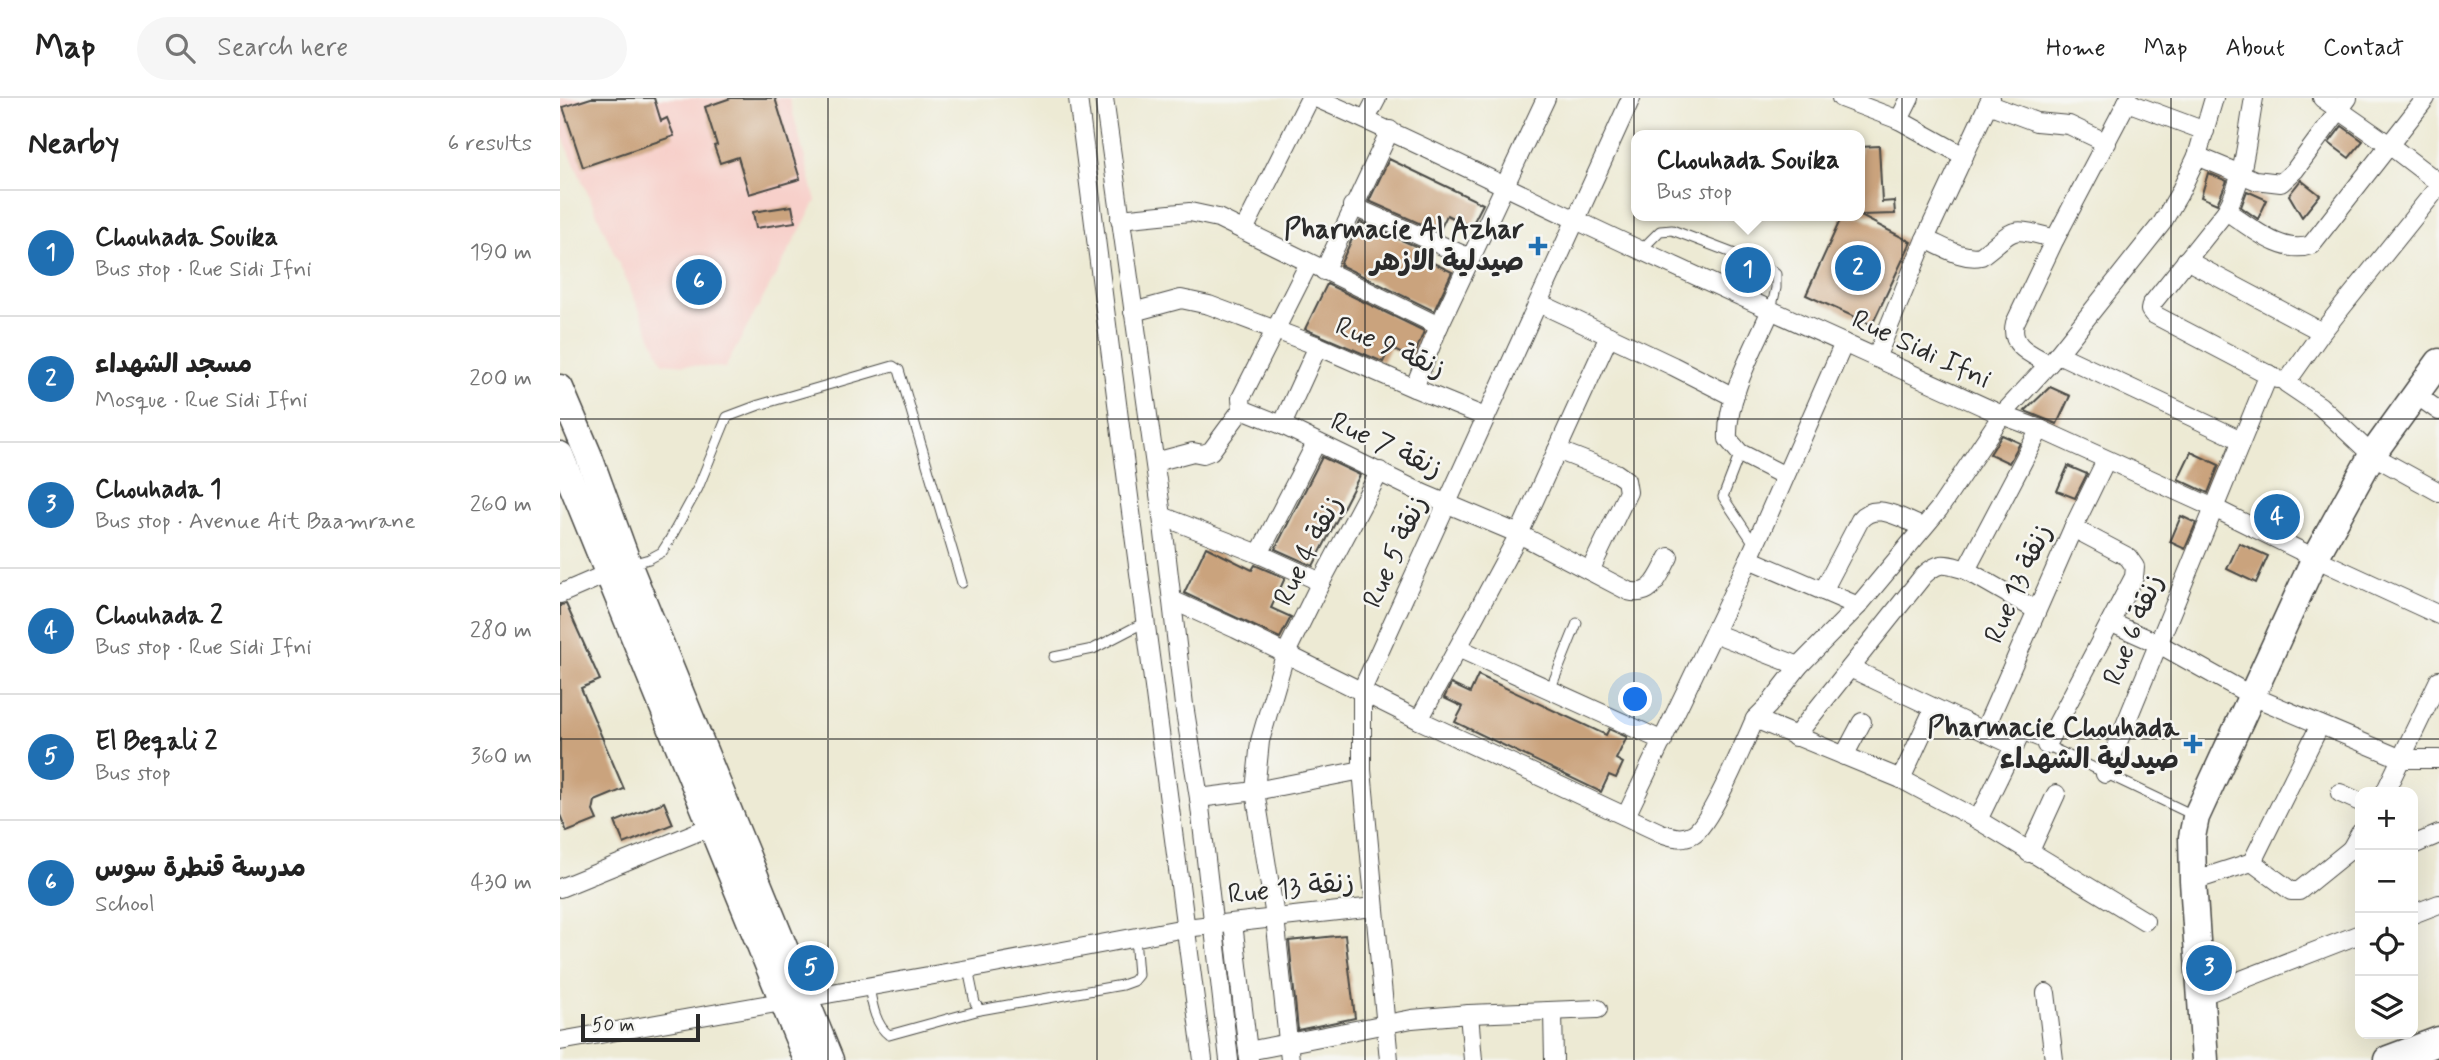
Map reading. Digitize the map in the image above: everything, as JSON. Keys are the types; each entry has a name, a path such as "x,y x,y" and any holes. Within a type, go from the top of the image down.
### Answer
{"main road":[{"path":"2388,1060 2439,1041"}],"street":[{"path":"1078,98 1203,1060"},
{"path":"1104,98 1155,462 1184,705 1199,798 1229,1060"},
{"path":"1244,230 1310,98"},
{"name":"Rue Sidi Ifni","path":"1316,98 1390,130 1771,310 2214,508 2439,615"},
{"path":"1366,120 1377,98"},
{"name":"Rue 5 زنقة","path":"1389,1060 1362,769 1362,690 1631,98"},
{"path":"1841,98 1899,120 1964,156"},
{"path":"1899,120 1910,98"},
{"path":"1172,600 1419,720 1672,837 1692,835 1706,819 1755,719 1799,666 1858,606 1938,509 2002,415 2053,359 2162,223 2197,156 2214,98"},
{"path":"2254,98 2232,200 2151,304 2150,310 2153,314 2286,383 2319,406 2372,455 2439,492"},
{"path":"2286,383 2322,332 2439,185 2343,104 2322,98"},
{"path":"2226,211 2283,245 2302,249 2311,245 2426,98"},
{"path":"1414,388 1439,326 1544,99"},
{"path":"2205,131 2128,100 2055,239 2014,328 2019,346 2241,440"},
{"path":"1877,358 1926,239 1989,101 2036,122 2069,125 2107,143"},
{"path":"2197,156 2255,180 2283,182 2295,170 2343,104"},
{"path":"1155,462 1193,452 1203,454 1211,451 1242,403 1274,330 1352,206 1390,130"},
{"path":"1352,206 1470,258"},
{"path":"1120,219 1190,212 1218,218 1439,326"},
{"path":"1926,239 1966,257 1975,257 1981,256 2011,231 2022,230 2055,239"},
{"path":"2186,260 2322,332"},
{"path":"1133,312 1170,301 1193,300 1274,330"},
{"path":"1539,303 1734,397"},
{"path":"1771,310 1734,397 1727,418 1728,439 1740,453 1785,477"},
{"name":"Rue 9 زنقة","path":"1274,330 1485,416"},
{"path":"1419,720 1519,534 1609,336"},
{"path":"1626,816 1752,552 1844,343"},
{"path":"1282,425 1318,346"},
{"path":"2205,1060 2193,881 2192,837 2196,817 2315,558 2372,455 2439,362"},
{"name":"Rue 6 زنقة","path":"2105,774 2269,374"},
{"path":"560,388 588,454 618,569 712,826 794,999 831,1060"},
{"path":"2415,394 2439,411"},
{"name":"Rue 7 زنقة","path":"1242,403 1316,443 1519,534 1628,591 1641,593 1648,590 1669,557"},
{"path":"1966,570 2040,429"},
{"path":"1259,554 1316,443"},
{"path":"1557,450 1616,473 1626,480 1628,492 1590,571"},
{"path":"560,454 618,569 794,999 807,1060"},
{"name":"Rue 13 زنقة","path":"1986,726 2036,610 2106,460"},
{"name":"Rue 4 زنقة","path":"1288,1051 1275,917 1255,790 1260,741 1286,655 1380,471"},
{"path":"1823,591 1866,513 1878,510 1923,527"},
{"path":"1162,516 1321,582"},
{"path":"2046,745 2112,623 2134,577 2136,567 2128,557 2073,528"},
{"path":"1752,552 1823,591 1858,606"},
{"path":"1795,737 1933,567 1944,563 1966,570 2036,610"},
{"path":"560,594 618,569"},
{"path":"2112,623 2157,643 2252,696 2320,725 2402,759 2439,759"},
{"path":"1714,634 1799,666"},
{"path":"1458,648 1662,741"},
{"path":"1850,668 1934,708 1986,726 2017,741 1978,820"},
{"path":"2390,787 2402,759 2434,706 2439,680"},
{"path":"1901,779 1934,708"},
{"path":"1755,719 1901,779 1978,820 2145,921"},
{"path":"1844,756 1862,722"},
{"path":"2193,881 2252,862 2320,725"},
{"path":"1199,798 1362,769"},
{"path":"2340,793 2355,800"},
{"path":"2029,853 2056,794"},
{"path":"560,886 712,826"},
{"path":"2418,843 2439,834"},
{"path":"2252,862 2291,891 2299,891 2355,850"},
{"path":"2416,913 2439,904"},
{"name":"Rue 13 زنقة","path":"560,1041 1185,928 1374,907"},
{"path":"1233,923 1248,1056 1288,1051 1385,1024 1469,1014 1598,1009"},
{"path":"2200,996 2355,936"},
{"path":"2046,993 2054,1060"},
{"path":"1553,1012 1554,1060"},
{"path":"1469,1014 1473,1060"}],"lane":[{"path":"1641,250 1660,231 1680,231 1766,266 1776,274 1771,310"},
{"path":"618,569 662,552 698,488 727,417 893,366 900,370 962,583"},
{"path":"1740,453 1723,497 1752,552"},
{"path":"1054,657 1093,649 1147,621"},
{"path":"1550,690 1577,623"},
{"path":"2017,741 2046,745 2196,817"},
{"path":"869,986 873,1006 883,1031 889,1035 979,1010 1133,981 1139,975 1135,937"},
{"path":"968,969 979,1010"}],"shaded area":[{"path":"560,98 789,98 816,201 725,368 663,363 560,131"}],"building":[{"path":"591,98 654,98 661,121 667,118 674,136 583,167 563,107"},
{"path":"731,98 775,98 800,179 749,194 738,157 720,163 705,107"},
{"path":"2342,126 2363,141 2349,158 2329,143"},
{"path":"1879,146 1882,202 1894,201 1895,214 1865,215 1865,147"},
{"path":"1389,159 1483,204 1471,227 1447,215 1439,232 1369,201"},
{"path":"2208,173 2227,181 2217,204 2201,197"},
{"path":"2301,180 2320,195 2302,217 2289,195"},
{"path":"2247,191 2267,200 2258,219 2241,207"},
{"path":"792,206 795,222 756,228 753,212"},
{"path":"1865,218 1911,242 1872,325 1806,295 1840,221 1865,221"},
{"path":"1360,222 1429,252 1425,259 1452,272 1434,311 1340,265"},
{"path":"1327,284 1424,331 1413,359 1390,348 1383,362 1305,329"},
{"path":"2050,387 2070,396 2057,424 2025,411"},
{"path":"2002,435 2020,443 2009,463 1990,454"},
{"path":"2191,452 2219,465 2208,493 2178,479"},
{"path":"1322,457 1360,475 1313,566 1275,549"},
{"path":"2068,466 2087,474 2075,498 2057,491"},
{"path":"2181,516 2196,523 2185,549 2170,542"},
{"path":"2239,543 2268,556 2256,583 2227,569"},
{"path":"1206,547 1252,570 1255,565 1285,578 1271,608 1291,617 1280,638 1184,593"},
{"path":"566,604 600,680 581,688 624,789 595,801 593,811 597,820 567,832 560,815 560,605"},
{"path":"1478,675 1606,735 1609,729 1627,737 1616,759 1623,763 1616,778 1609,775 1601,792 1455,722 1463,707 1444,698 1451,684 1470,693"},
{"path":"664,802 673,824 624,844 615,822"},
{"path":"1345,935 1355,1018 1298,1030 1289,941"}],"place":[{"name":"Pharmacie Al Azhar صيدلية الازهر","path":"1538,246"},
{"name":"مسجد الشهداء","path":"1858,268"},
{"name":"Chouhada Souika","path":"1748,270"},
{"name":"مدرسة قنطرة سوس","path":"699,282"},
{"name":"Chouhada 2","path":"2277,517"},
{"name":"Pharmacie Chouhada صيدلية الشهداء","path":"2193,744"},
{"name":"El Beqali 2","path":"811,968"},
{"name":"Chouhada 1","path":"2209,968"}]}
